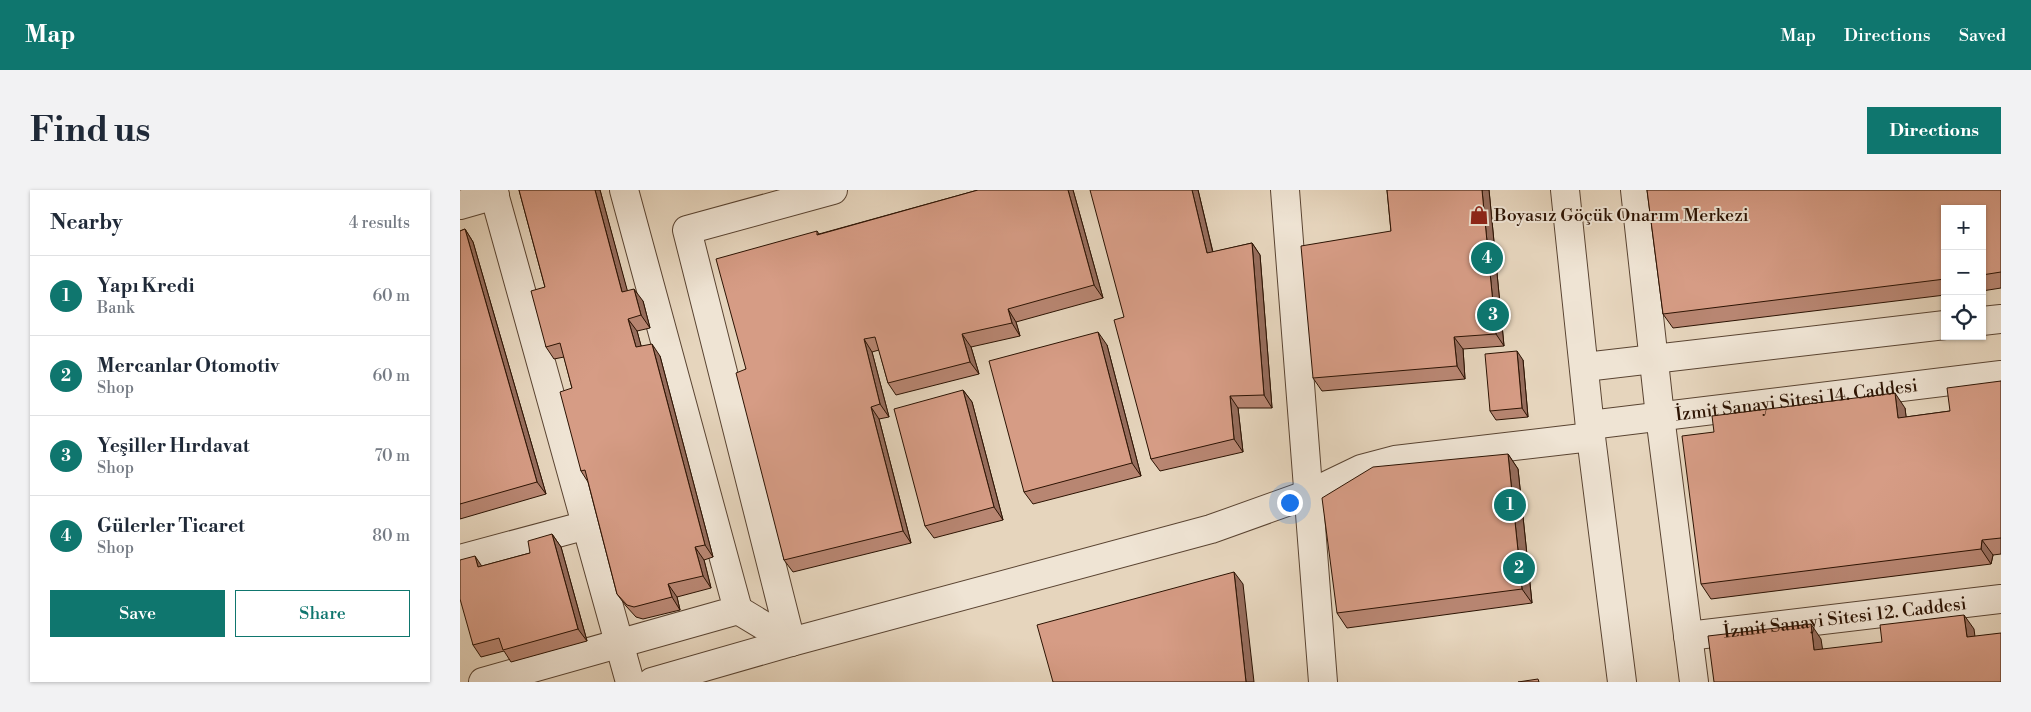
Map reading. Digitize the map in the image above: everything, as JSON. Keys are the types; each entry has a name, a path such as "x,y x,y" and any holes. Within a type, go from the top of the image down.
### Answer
{"street":[{"path":"624,190 738,610 791,642"},
{"path":"791,642 687,230 833,190"},
{"path":"1285,190 1322,682"},
{"path":"1565,190 1591,431 1622,682"},
{"path":"1635,190 1655,357 1660,416 1694,682"},
{"path":"460,205 494,193 630,682"},
{"path":"1986,321 2001,319"},
{"path":"1585,366 1941,325"},
{"name":"İzmit Sanayi Sitesi 14. Caddesi","path":"652,682 791,642 1211,530 1309,494 1361,469 1395,460 1591,431 1660,416 2001,375"},
{"path":"460,559 587,525"},
{"name":"İzmit Sanayi Sitesi 12. Caddesi","path":"1688,636 2001,599"},
{"path":"483,682 738,610"}],"building":[{"path":"519,190 595,190 622,292 634,289 641,315 628,319 636,347 652,344 705,545 695,547 703,576 668,584 672,597 634,607 627,605 617,594 585,470 581,471 560,392 572,388 560,343 546,347 531,291 545,287"},
{"path":"978,190 1068,190 1094,285 1008,309 1012,323 962,334 970,362 888,383 875,337 864,339 880,404 871,407 903,531 784,560 736,373 746,369 716,259 817,231 817,235"},
{"path":"1090,190 1192,190 1207,253 1252,243 1264,395 1230,396 1234,439 1151,459 1114,320 1124,317"},
{"path":"1387,190 1482,190 1496,334 1454,337 1457,366 1313,378 1301,246 1391,231"},
{"path":"1647,190 2001,190 2001,272 1986,274 1986,205 1941,205 1941,279 1663,314"},
{"path":"465,229 537,482 460,504 460,231"},
{"path":"1098,332 1132,463 1024,492 989,361"},
{"path":"1517,351 1522,408 1490,411 1485,354"},
{"path":"2001,381 2001,538 1982,540 1981,549 1701,584 1682,436 1714,432 1712,416 1895,393 1898,418 1950,411 1947,388"},
{"path":"963,390 994,507 925,526 894,409"},
{"path":"1508,454 1522,589 1337,613 1322,498 1373,467"},
{"path":"552,534 578,629 503,650 499,638 473,645 460,599 460,560 475,556 478,567 530,553 528,541"},
{"path":"1234,572 1246,682 1053,682 1037,625"},
{"path":"1964,615 1967,637 2001,633 2001,682 1714,682 1708,636 1811,624 1814,650 1882,642 1880,625"},
{"path":"1538,679 1539,682 1518,682"}],"place":[{"name":"Boyasız Göçük Onarım Merkezi","path":"1479,215"},
{"name":"Gülerler Ticaret","path":"1487,258"},
{"name":"Yeşiller Hırdavat","path":"1493,315"},
{"name":"Yapı Kredi","path":"1510,505"},
{"name":"Mercanlar Otomotiv","path":"1519,568"}]}
